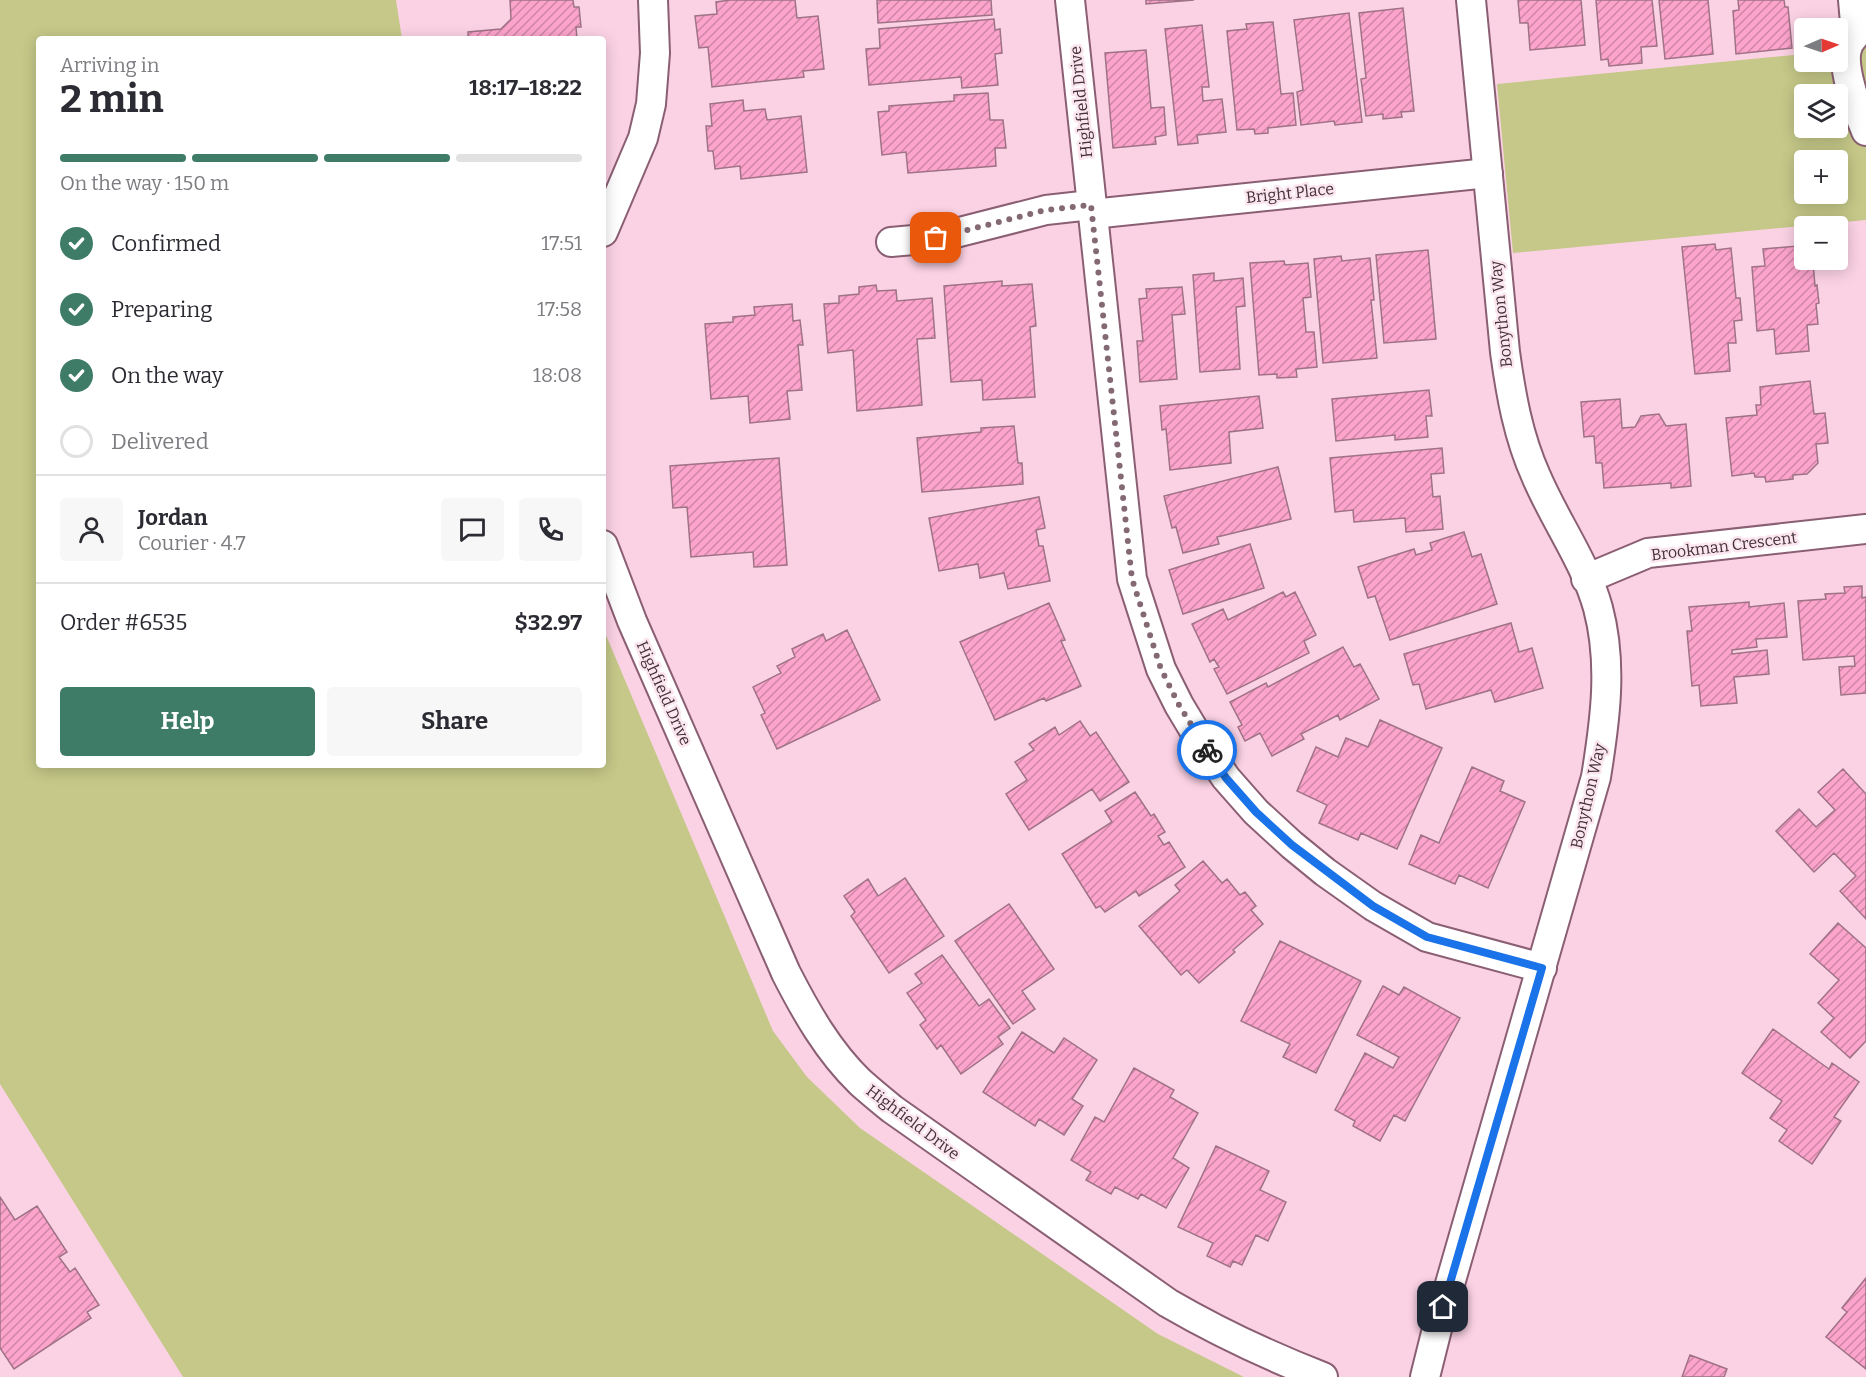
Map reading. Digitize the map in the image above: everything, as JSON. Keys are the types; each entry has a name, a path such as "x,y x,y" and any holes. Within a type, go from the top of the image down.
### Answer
{"street":[{"path":"606,225 643,138 651,104 654,53 653,0"},
{"name":"Highfield Drive","path":"1070,0 1132,579 1161,669 1200,740 1226,778 1256,812 1292,845 1373,906 1427,937 1542,968"},
{"name":"Bonython Way","path":"1425,1377 1596,777 1606,716 1606,662 1598,609 1578,556 1554,515 1536,476 1521,438 1511,399 1504,352 1471,0"},
{"path":"1853,0 1856,34 1847,46 1846,59 1849,79 1866,131"},
{"name":"Bright Place","path":"1092,209 1488,173"},
{"path":"891,242 936,238 1046,210 1092,209"},
{"name":"Brookman Crescent","path":"1586,579 1648,553 1866,529"},
{"name":"Highfield Drive","path":"606,553 632,621 786,973 805,1010 833,1051 859,1081 900,1116 1168,1303 1215,1330 1323,1377"}],"green space":[{"path":"0,0 396,0 402,36 36,36 36,768 606,768 606,635 773,1031 807,1077 860,1128 1158,1334 1244,1377 183,1377 0,1084"},
{"path":"1866,48 1866,220 1848,222 1848,216 1794,216 1794,227 1513,253 1497,84 1794,55 1794,72 1848,72 1848,50"}],"building":[{"path":"510,0 573,0 574,7 579,7 581,27 576,27 577,36 468,36 468,32 501,29 511,19"},
{"path":"795,0 797,18 818,16 824,69 803,71 804,77 712,87 708,47 699,48 695,16 717,14 716,2"},
{"path":"877,0 991,0 992,15 878,23"},
{"path":"1146,0 1194,0 1146,4"},
{"path":"1518,0 1581,0 1585,45 1530,50 1528,23 1520,23"},
{"path":"1596,0 1652,0 1657,46 1641,47 1642,63 1609,66 1608,59 1601,60"},
{"path":"1659,0 1708,0 1713,54 1665,59"},
{"path":"1738,0 1784,0 1785,7 1788,7 1792,48 1736,54 1733,11 1739,10"},
{"path":"1403,8 1414,111 1401,112 1402,117 1383,119 1383,114 1366,116 1361,79 1366,78 1359,13"},
{"path":"1349,13 1362,122 1335,125 1334,121 1301,125 1297,92 1303,90 1294,20"},
{"path":"994,19 995,30 1000,29 1002,53 995,54 998,85 962,88 961,77 869,85 866,49 880,48 879,29"},
{"path":"1273,22 1281,94 1293,93 1296,125 1268,128 1268,133 1255,134 1254,129 1237,130 1227,31 1247,29 1246,24"},
{"path":"1202,25 1209,87 1202,87 1203,101 1222,99 1226,132 1197,135 1198,143 1178,145 1165,29"},
{"path":"1146,50 1151,108 1164,107 1166,135 1155,137 1156,144 1113,148 1105,53"},
{"path":"988,93 990,120 1003,120 1006,148 995,148 996,166 908,173 906,152 882,155 878,112 889,111 889,106 954,101 954,95"},
{"path":"743,100 744,111 765,109 767,120 801,116 807,172 741,179 740,166 715,169 713,151 708,151 706,126 712,126 710,104"},
{"path":"1715,244 1716,250 1731,248 1736,298 1740,298 1742,320 1734,321 1736,343 1728,343 1730,371 1695,374 1682,247"},
{"path":"1794,246 1794,270 1814,270 1819,303 1816,304 1818,324 1807,325 1809,351 1776,354 1774,329 1757,331 1752,267 1765,266 1763,249"},
{"path":"1428,250 1436,339 1384,343 1376,255"},
{"path":"1341,256 1342,261 1370,258 1374,300 1371,300 1377,358 1323,363 1314,259"},
{"path":"1284,261 1285,265 1308,263 1311,297 1303,298 1306,332 1314,332 1317,367 1296,369 1297,377 1277,378 1277,374 1259,375 1250,263"},
{"path":"1214,273 1214,281 1243,278 1245,306 1236,307 1240,369 1200,372 1193,275"},
{"path":"1002,281 1002,286 1032,284 1036,326 1030,327 1035,397 983,400 982,380 951,382 944,286"},
{"path":"876,285 877,291 896,290 897,301 932,298 935,338 917,339 922,405 857,411 853,350 828,353 824,304 839,303 839,296 859,294 859,287"},
{"path":"1182,287 1185,314 1172,315 1177,379 1140,382 1137,341 1143,341 1139,299 1147,298 1146,289"},
{"path":"792,304 793,321 800,320 803,345 798,345 802,390 787,391 790,419 750,423 748,396 711,399 705,324 733,322 733,317 755,315 754,307"},
{"path":"1810,381 1814,414 1825,413 1828,443 1816,444 1818,463 1807,474 1793,475 1793,479 1766,482 1765,477 1755,477 1754,473 1732,476 1726,418 1757,415 1756,405 1761,405 1760,387"},
{"path":"1429,390 1432,416 1426,416 1428,437 1395,440 1395,435 1336,441 1332,399"},
{"path":"1259,396 1263,428 1229,432 1231,463 1170,470 1166,429 1162,430 1160,406"},
{"path":"1620,399 1622,428 1635,427 1641,416 1659,414 1666,426 1686,424 1691,486 1671,488 1671,483 1604,488 1602,463 1596,463 1594,436 1584,437 1581,402"},
{"path":"1014,426 1018,463 1022,463 1023,484 922,492 917,438 981,432 981,428"},
{"path":"1442,448 1444,473 1431,474 1433,497 1440,496 1443,529 1406,532 1405,518 1354,522 1353,510 1335,512 1330,458"},
{"path":"779,458 787,565 754,567 753,552 691,557 687,507 673,508 670,466"},
{"path":"1278,467 1291,519 1217,537 1219,544 1183,553 1176,527 1172,528 1164,496"},
{"path":"1039,497 1045,528 1036,530 1039,546 1043,546 1050,581 1008,589 1004,573 980,578 978,564 939,571 929,518"},
{"path":"1464,532 1472,557 1481,554 1497,604 1390,640 1375,596 1368,598 1358,567 1414,549 1416,555 1432,550 1430,543"},
{"path":"1250,544 1264,588 1183,614 1169,570"},
{"path":"1862,586 1862,598 1866,597 1866,693 1841,695 1839,667 1855,666 1854,656 1803,660 1798,601 1826,599 1825,594 1845,593 1844,587"},
{"path":"1283,592 1286,597 1295,592 1316,635 1304,641 1309,653 1227,694 1214,669 1219,667 1214,659 1210,662 1192,624 1223,609 1228,620"},
{"path":"1749,602 1749,607 1784,603 1787,637 1756,639 1757,647 1732,650 1732,654 1767,650 1769,674 1734,677 1737,703 1701,706 1699,685 1692,686 1687,631 1692,631 1689,607"},
{"path":"1049,603 1065,640 1061,641 1081,686 1046,701 1044,698 995,720 960,642"},
{"path":"1511,623 1519,652 1532,648 1543,688 1495,702 1491,690 1426,709 1419,684 1413,685 1404,654"},
{"path":"847,630 880,700 777,749 761,715 765,713 753,687 781,673 777,666 795,657 792,649 823,634 826,641"},
{"path":"1343,647 1354,667 1360,664 1379,699 1340,720 1338,715 1301,734 1304,739 1272,756 1260,733 1245,741 1238,727 1242,725 1230,702 1266,683 1268,687"},
{"path":"1380,720 1442,748 1397,849 1361,833 1358,840 1319,823 1327,805 1297,791 1316,747 1338,757 1346,738 1368,747"},
{"path":"1080,721 1090,736 1096,732 1129,782 1100,801 1092,789 1029,830 1006,794 1027,780 1015,762 1034,750 1029,744 1055,727 1059,735"},
{"path":"1472,767 1504,781 1500,791 1525,802 1488,888 1459,875 1455,884 1409,864 1421,835 1439,843"},
{"path":"1843,769 1866,794 1866,919 1840,891 1856,876 1834,853 1814,872 1776,831 1799,809 1816,827 1835,810 1818,792"},
{"path":"1135,792 1151,816 1154,814 1165,832 1158,836 1164,845 1169,842 1185,867 1139,896 1136,891 1105,912 1100,906 1096,908 1062,854 1112,822 1105,811"},
{"path":"1203,861 1222,883 1227,879 1240,895 1245,892 1256,906 1251,910 1263,924 1199,983 1187,970 1181,975 1139,926 1180,891 1175,885"},
{"path":"905,878 944,936 889,973 851,916 855,912 844,896 868,879 878,896"},
{"path":"1009,904 1054,969 1022,991 1035,1009 1013,1024 955,941"},
{"path":"1838,923 1866,948 1866,1041 1850,1058 1821,1032 1834,1018 1818,1003 1839,980 1810,954"},
{"path":"1280,941 1361,981 1316,1073 1283,1057 1290,1044 1241,1021"},
{"path":"942,955 979,1006 989,999 1010,1028 998,1037 1003,1044 961,1074 941,1045 937,1049 920,1025 926,1020 907,993 922,983 915,974"},
{"path":"1383,986 1399,995 1404,987 1460,1018 1405,1121 1394,1115 1380,1141 1353,1126 1355,1121 1335,1110 1365,1053 1393,1068 1399,1057 1357,1035"},
{"path":"1773,1029 1829,1069 1832,1063 1859,1082 1834,1117 1841,1121 1812,1164 1779,1141 1787,1130 1770,1118 1782,1101 1742,1073"},
{"path":"1022,1032 1054,1053 1064,1038 1097,1060 1072,1099 1083,1106 1064,1135 1039,1119 1035,1126 983,1092"},
{"path":"1134,1068 1174,1090 1170,1097 1198,1113 1173,1158 1189,1168 1166,1208 1141,1194 1138,1199 1115,1187 1111,1194 1086,1180 1091,1172 1071,1160 1095,1117 1104,1122"},
{"path":"1216,1146 1269,1171 1260,1190 1286,1202 1268,1241 1256,1235 1242,1265 1233,1261 1230,1267 1207,1256 1213,1243 1178,1227"},
{"path":"0,1197 15,1220 37,1206 67,1252 59,1257 70,1272 75,1268 99,1305 87,1312 91,1318 14,1369 0,1348"},
{"path":"1866,1278 1866,1369 1826,1337 1847,1312 1842,1308"},
{"path":"1690,1355 1727,1369 1724,1377 1682,1377"}],"way so far":[{"path":"936,238 1046,210 1091,205 1132,579 1161,669 1179,705 1207,750"}],"route":[{"path":"1207,750 1226,778 1256,812 1325,872 1373,906 1427,937 1542,968 1443,1307"}]}
